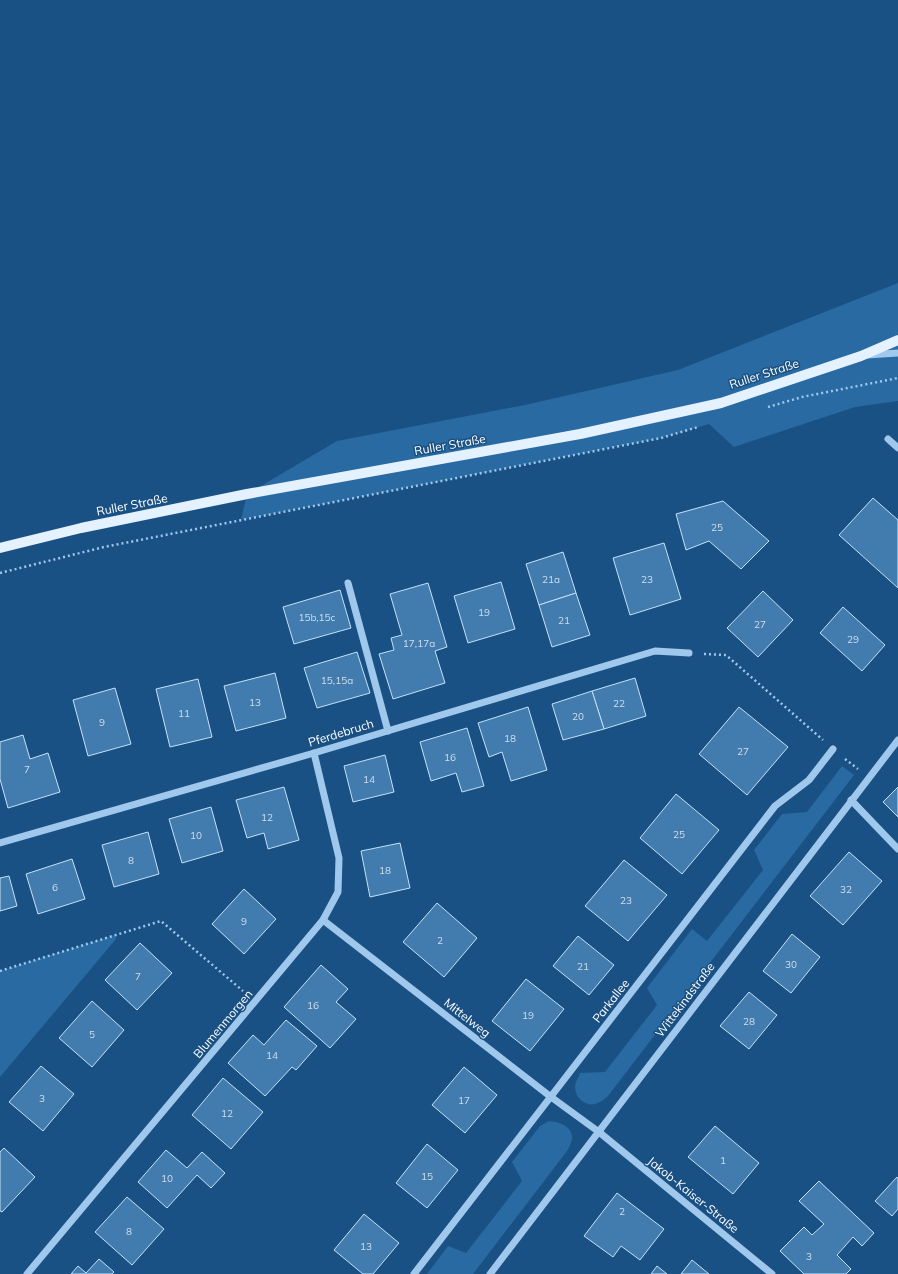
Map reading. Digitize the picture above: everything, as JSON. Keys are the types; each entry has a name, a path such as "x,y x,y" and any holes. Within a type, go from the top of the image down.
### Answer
{"main road":[{"name":"Ruller Straße","path":"0,548 81,528 247,494 580,434 721,402 861,356 898,340"}],"street":[{"path":"861,356 898,353"},
{"path":"888,439 898,448"},
{"path":"348,583 388,731"},
{"name":"Pferdebruch","path":"0,843 314,753 655,651 689,653"},
{"name":"Wittekindstraße","path":"490,1274 898,740"},
{"name":"Parkallee","path":"414,1274 775,806 809,780 833,748"},
{"name":"Blumenmorgen","path":"27,1274 256,1002 323,920 338,892 340,858 314,753"},
{"path":"851,800 898,850"},
{"name":"Mittelweg","path":"323,920 551,1097 599,1132"},
{"name":"Jakob-Kaiser-Straße","path":"599,1132 772,1274"}],"path":[{"path":"766,408 802,397 898,378"},
{"path":"0,573 104,546 661,438 702,426"},
{"path":"689,653 726,655 833,748 869,777"},
{"path":"0,971 161,921 256,1002"}],"shaded area":[{"path":"898,283 898,401 855,407 734,447 709,424 661,438 241,520 247,494 337,441 525,405 678,370"},
{"path":"842,766 854,775 608,1096 601,1102 593,1104 582,1101 577,1096 575,1087 580,1073 605,1072 657,1005 647,988 692,929 707,941 763,870 754,850 782,814 807,812"},
{"path":"115,935 116,939 0,1077 0,971"},
{"path":"549,1121 557,1122 568,1128 570,1131 572,1139 567,1151 473,1274 427,1274 448,1246 466,1253 522,1181 512,1162 540,1126"}],"building":[{"path":"873,498 898,520 898,588 839,535"},
{"path":"723,501 769,541 741,569 709,541 686,550 676,514"},
{"path":"664,543 681,599 630,615 613,558"},
{"path":"563,552 576,593 539,605 526,564"},
{"path":"501,582 515,629 468,643 454,596"},
{"path":"428,583 447,647 435,651 445,683 393,699 379,654 394,650 391,638 402,635 390,594"},
{"path":"340,590 351,628 294,644 283,607"},
{"path":"763,591 793,620 758,657 727,628"},
{"path":"576,593 590,635 552,647 539,605"},
{"path":"843,607 885,645 862,671 820,633"},
{"path":"357,652 370,693 317,708 304,668"},
{"path":"275,673 286,718 236,731 224,686"},
{"path":"635,678 646,716 604,729 592,691"},
{"path":"198,679 212,737 170,747 156,689"},
{"path":"115,688 131,744 88,756 73,700"},
{"path":"592,691 604,729 563,740 552,704"},
{"path":"528,707 547,770 511,781 502,752 489,757 478,723"},
{"path":"739,707 788,747 747,795 699,754"},
{"path":"467,728 484,786 462,792 456,773 431,781 420,742"},
{"path":"23,735 30,759 48,753 60,792 8,808 0,779 0,742"},
{"path":"385,755 394,792 353,802 344,766"},
{"path":"284,787 299,840 268,849 264,833 247,838 236,800"},
{"path":"898,787 898,817 883,802"},
{"path":"676,794 719,830 682,874 640,838"},
{"path":"211,807 223,851 182,863 169,819"},
{"path":"148,832 159,874 114,887 102,845"},
{"path":"400,843 410,888 370,897 361,851"},
{"path":"849,852 882,881 843,925 810,896"},
{"path":"72,859 85,899 38,914 26,874"},
{"path":"624,860 667,895 628,941 585,906"},
{"path":"9,876 17,906 0,911 0,878"},
{"path":"244,889 276,919 244,954 212,924"},
{"path":"437,903 477,938 444,977 403,942"},
{"path":"792,934 820,957 791,993 763,971"},
{"path":"578,936 614,965 589,995 553,966"},
{"path":"140,943 172,973 137,1010 105,980"},
{"path":"321,965 348,989 336,1002 356,1019 330,1048 284,1007"},
{"path":"526,979 564,1009 530,1051 492,1021"},
{"path":"749,992 777,1015 749,1049 720,1026"},
{"path":"92,1001 124,1030 92,1067 59,1038"},
{"path":"286,1020 317,1046 296,1070 292,1067 265,1096 228,1063 253,1035 264,1045"},
{"path":"41,1066 74,1094 43,1131 9,1102"},
{"path":"464,1067 497,1095 465,1133 432,1105"},
{"path":"223,1078 263,1112 231,1149 192,1115"},
{"path":"715,1126 759,1163 733,1194 688,1157"},
{"path":"427,1144 458,1170 427,1208 396,1183"},
{"path":"4,1148 35,1177 2,1212 0,1211 0,1152"},
{"path":"166,1150 187,1168 202,1152 225,1173 211,1188 197,1175 167,1208 138,1182"},
{"path":"897,1177 898,1209 892,1216 875,1201"},
{"path":"819,1181 874,1233 862,1246 853,1237 837,1255 851,1269 846,1274 804,1274 780,1251 804,1227 812,1235 824,1224 799,1201"},
{"path":"617,1193 664,1229 640,1260 621,1246 613,1257 584,1236"},
{"path":"127,1197 164,1229 132,1265 95,1232"},
{"path":"364,1214 399,1243 373,1274 363,1274 334,1250"},
{"path":"99,1259 114,1272 112,1274 71,1274 78,1266 86,1273"},
{"path":"692,1260 709,1274 681,1274"},
{"path":"657,1266 667,1274 651,1274"}]}
